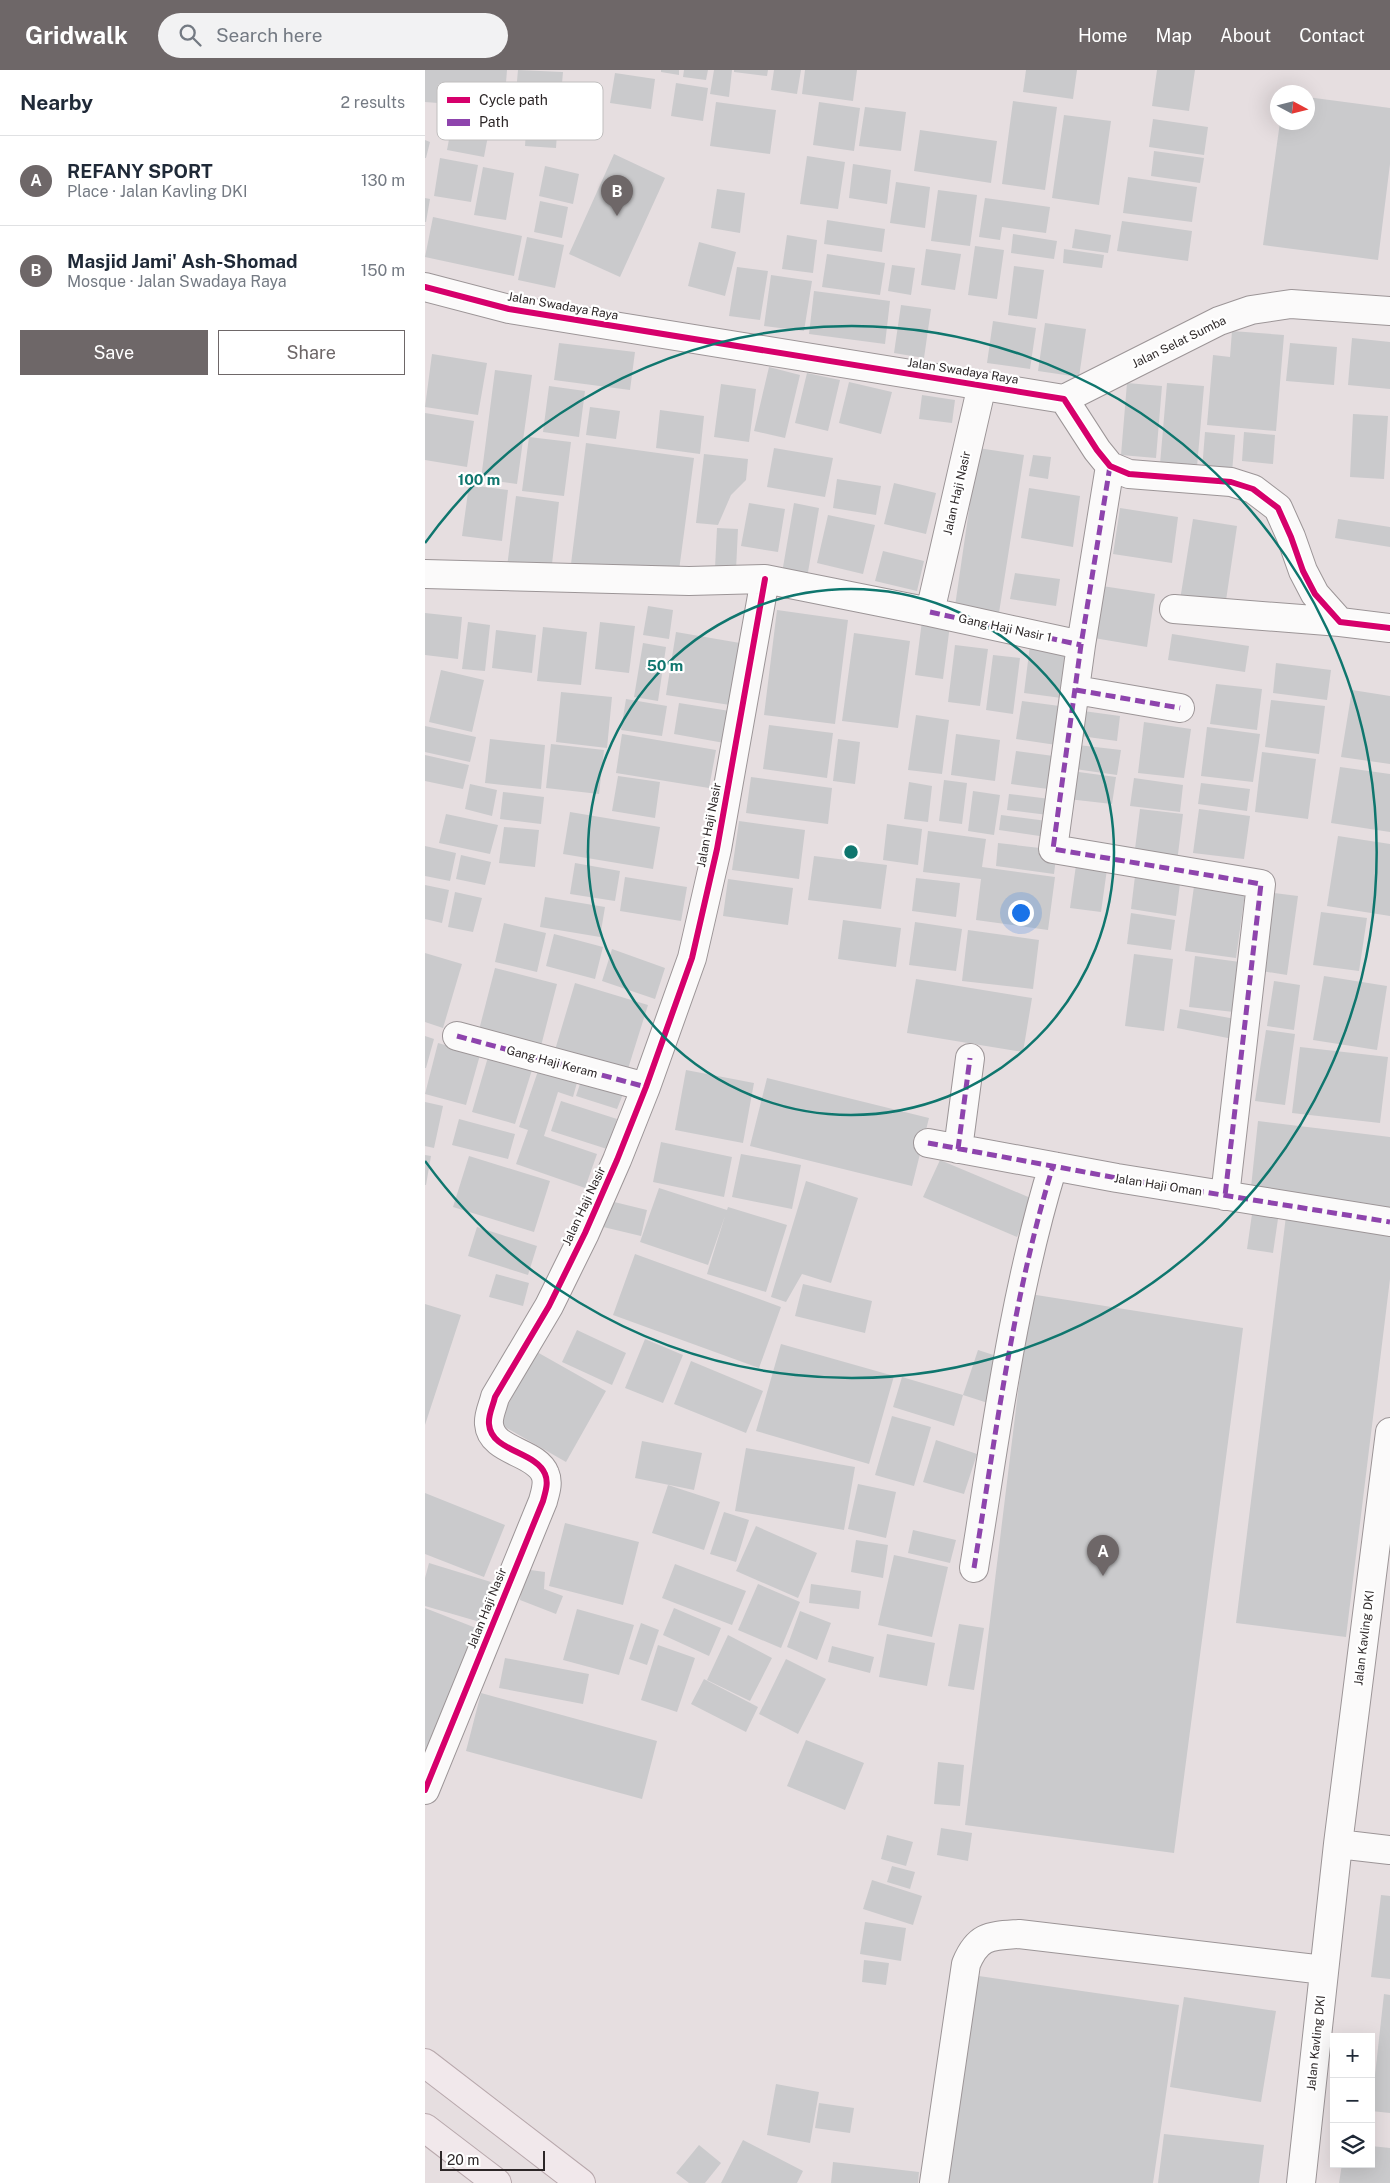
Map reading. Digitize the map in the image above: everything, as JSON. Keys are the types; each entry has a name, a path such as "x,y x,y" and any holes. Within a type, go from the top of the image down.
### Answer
{"main road":[{"path":"425,2063 581,2183"},
{"path":"425,2128 497,2183"}],"street":[{"name":"Jalan Swadaya Raya","path":"425,287 509,309 1064,399"},
{"name":"Jalan Selat Sumba","path":"1064,399 1219,321 1251,310 1291,304 1390,311"},
{"name":"Jalan Haji Nasir","path":"930,612 982,385"},
{"path":"1064,399 1097,450 1110,466 1129,474 1231,482 1253,489 1278,508 1303,571 1315,594 1340,622"},
{"path":"1110,466 1081,645 1053,849 1261,884 1225,1196"},
{"path":"425,574 689,581 765,579 930,612"},
{"name":"Jalan Haji Nasir","path":"425,1790 547,1488 545,1474 538,1466 499,1441 492,1434 489,1424 491,1412 495,1398 549,1306 585,1233 646,1087 691,958 717,849 765,579"},
{"path":"1174,609 1340,622 1390,628"},
{"name":"Gang Haji Nasir 1","path":"930,612 1081,645"},
{"path":"1076,690 1179,708"},
{"name":"Gang Haji Keram","path":"457,1036 646,1087"},
{"path":"958,1149 970,1058"},
{"name":"Jalan Haji Oman","path":"928,1144 1225,1196 1390,1222"},
{"path":"974,1568 1022,1280 1053,1166"},
{"name":"Jalan Kavling DKI","path":"1301,2183 1338,1844 1390,1432"},
{"path":"1338,1844 1390,1850"},
{"path":"934,2183 966,1964 971,1950 981,1941 995,1936 1019,1934 1325,1970"}],"building":[{"path":"425,70 507,70 506,82 437,82 437,103 425,102"},
{"path":"518,70 563,72 562,82 517,82"},
{"path":"661,70 679,70 679,75 661,72"},
{"path":"684,70 708,70 706,80 683,77"},
{"path":"714,70 732,70 729,97 710,94"},
{"path":"734,70 768,70 767,76 734,72"},
{"path":"774,70 801,70 797,94 771,90"},
{"path":"805,70 857,70 853,101 802,94"},
{"path":"1026,70 1077,70 1073,99 1023,92"},
{"path":"1157,70 1195,70 1189,111 1152,106"},
{"path":"615,73 655,79 651,109 610,103"},
{"path":"676,83 708,88 703,121 671,116"},
{"path":"1315,98 1390,108 1390,164 1378,260 1263,245 1279,130 1315,130"},
{"path":"1013,101 1057,107 1045,190 1002,184"},
{"path":"716,102 776,110 770,154 710,146"},
{"path":"819,102 860,108 854,151 813,145"},
{"path":"865,107 906,112 901,151 859,146"},
{"path":"1064,115 1111,121 1099,205 1052,198"},
{"path":"1153,119 1208,127 1204,155 1149,147"},
{"path":"920,130 997,141 991,183 914,171"},
{"path":"425,140 430,142 426,158 425,158"},
{"path":"449,140 487,140 484,157 447,150"},
{"path":"525,140 557,140 556,148 525,146"},
{"path":"1154,151 1204,158 1200,183 1151,176"},
{"path":"614,154 665,178 620,277 569,254"},
{"path":"807,156 845,162 838,209 800,204"},
{"path":"440,158 478,165 471,202 434,196"},
{"path":"853,164 891,170 887,204 849,198"},
{"path":"545,166 579,174 573,204 539,196"},
{"path":"483,167 514,173 506,220 474,215"},
{"path":"1128,177 1197,187 1192,222 1123,213"},
{"path":"896,182 930,187 925,228 890,223"},
{"path":"717,189 745,193 740,233 711,228"},
{"path":"938,190 977,195 970,246 931,241"},
{"path":"425,198 430,199 426,222 425,222"},
{"path":"985,198 1050,207 1046,233 1002,227 1000,240 979,237"},
{"path":"540,201 568,207 562,238 534,232"},
{"path":"433,217 522,236 514,276 425,257"},
{"path":"827,220 885,229 882,252 824,244"},
{"path":"1122,221 1192,231 1188,261 1117,251"},
{"path":"1075,229 1111,235 1108,253 1072,248"},
{"path":"1013,234 1057,241 1054,259 1011,253"},
{"path":"787,235 817,240 813,273 782,269"},
{"path":"527,237 564,245 555,288 518,280"},
{"path":"699,242 736,252 725,296 688,286"},
{"path":"975,246 1004,250 997,299 968,295"},
{"path":"926,249 961,254 955,290 921,285"},
{"path":"1064,249 1104,255 1102,268 1063,263"},
{"path":"827,254 885,263 880,295 822,287"},
{"path":"892,265 915,268 911,295 888,291"},
{"path":"1014,266 1044,270 1037,319 1008,315"},
{"path":"737,267 768,271 760,320 729,316"},
{"path":"771,275 812,281 804,331 764,326"},
{"path":"814,291 890,301 885,344 809,334"},
{"path":"901,305 931,309 924,358 894,353"},
{"path":"993,321 1036,328 1030,369 987,363"},
{"path":"1045,323 1086,329 1079,377 1038,371"},
{"path":"1232,331 1284,335 1276,431 1207,425 1213,355 1230,357"},
{"path":"1352,338 1390,342 1390,389 1348,385"},
{"path":"559,343 635,352 630,390 554,380"},
{"path":"1290,343 1337,347 1334,385 1286,381"},
{"path":"432,354 487,363 478,415 425,407"},
{"path":"769,367 800,375 785,438 754,431"},
{"path":"495,370 532,375 517,484 481,479"},
{"path":"807,373 840,380 828,431 795,423"},
{"path":"849,382 892,392 881,434 839,423"},
{"path":"1127,383 1162,386 1156,458 1121,455"},
{"path":"1167,383 1204,386 1197,467 1160,464"},
{"path":"721,384 756,389 749,442 714,437"},
{"path":"549,386 585,391 579,437 543,432"},
{"path":"922,395 955,400 952,423 919,419"},
{"path":"590,407 620,411 616,439 586,435"},
{"path":"660,410 704,416 700,454 656,448"},
{"path":"425,413 474,421 467,467 425,460"},
{"path":"1353,414 1388,416 1384,479 1350,477"},
{"path":"1205,432 1235,435 1232,473 1202,470"},
{"path":"1244,432 1275,435 1273,464 1242,461"},
{"path":"529,437 571,442 564,496 522,491"},
{"path":"586,443 694,458 678,578 571,564"},
{"path":"774,448 833,458 825,497 767,487"},
{"path":"978,448 1024,455 998,619 954,613"},
{"path":"704,454 748,459 746,480 731,495 718,525 696,523"},
{"path":"1033,455 1051,457 1048,479 1029,476"},
{"path":"837,479 881,486 876,515 833,508"},
{"path":"894,483 936,493 926,534 884,524"},
{"path":"469,485 508,490 502,541 462,536"},
{"path":"1029,488 1080,496 1073,547 1021,538"},
{"path":"516,496 559,502 551,573 507,567"},
{"path":"749,503 785,509 778,552 741,546"},
{"path":"794,503 819,508 807,578 782,573"},
{"path":"1120,508 1178,517 1172,563 1113,554"},
{"path":"828,515 875,525 863,574 817,563"},
{"path":"1193,519 1237,526 1225,607 1180,600"},
{"path":"1338,519 1390,527 1390,547 1335,538"},
{"path":"717,528 738,529 736,570 715,568"},
{"path":"883,551 924,561 917,591 875,581"},
{"path":"1015,573 1060,579 1056,606 1010,599"},
{"path":"1102,586 1155,594 1147,647 1094,638"},
{"path":"648,606 673,610 669,639 643,635"},
{"path":"777,610 848,620 835,724 764,715"},
{"path":"425,613 462,617 458,659 425,655"},
{"path":"922,621 950,625 943,679 915,675"},
{"path":"468,622 490,625 485,671 462,669"},
{"path":"600,622 635,626 629,673 595,669"},
{"path":"543,627 587,632 581,685 537,681"},
{"path":"496,630 536,635 532,673 492,668"},
{"path":"676,632 740,643 730,705 666,695"},
{"path":"854,633 910,641 898,728 842,721"},
{"path":"1172,634 1249,646 1245,672 1168,660"},
{"path":"643,643 666,647 658,701 634,697"},
{"path":"955,645 988,649 980,706 948,702"},
{"path":"1030,645 1076,651 1069,699 1024,693"},
{"path":"993,655 1020,658 1013,714 986,710"},
{"path":"1276,663 1331,670 1327,700 1273,693"},
{"path":"441,670 484,680 472,732 429,722"},
{"path":"1216,684 1262,689 1257,730 1210,724"},
{"path":"1352,690 1390,696 1390,764 1341,757"},
{"path":"561,692 612,697 607,748 556,742"},
{"path":"626,699 667,706 662,736 621,730"},
{"path":"1271,700 1325,706 1319,754 1265,747"},
{"path":"1022,701 1067,707 1063,746 1016,739"},
{"path":"679,703 736,712 730,744 674,734"},
{"path":"1076,710 1120,716 1117,741 1073,735"},
{"path":"916,715 949,720 942,774 908,770"},
{"path":"1144,722 1191,729 1184,778 1138,773"},
{"path":"769,725 833,733 827,778 763,769"},
{"path":"425,726 476,737 470,762 425,752"},
{"path":"1207,727 1260,734 1253,782 1201,776"},
{"path":"622,734 716,750 709,788 616,773"},
{"path":"956,734 1000,740 995,781 951,775"},
{"path":"490,739 545,745 541,789 485,783"},
{"path":"838,739 860,742 855,784 833,781"},
{"path":"551,744 604,750 599,794 546,788"},
{"path":"1078,745 1121,750 1117,775 1075,769"},
{"path":"1016,751 1061,757 1056,790 1011,784"},
{"path":"1262,752 1316,759 1308,819 1255,812"},
{"path":"425,755 469,765 463,789 425,781"},
{"path":"1340,767 1390,774 1390,832 1331,823"},
{"path":"1071,771 1116,777 1112,804 1068,799"},
{"path":"618,776 660,782 655,818 612,811"},
{"path":"751,777 832,788 828,824 746,813"},
{"path":"1134,778 1183,785 1180,812 1130,806"},
{"path":"944,780 967,783 962,824 939,821"},
{"path":"909,782 932,786 928,822 904,819"},
{"path":"1201,783 1250,789 1247,811 1198,804"},
{"path":"470,784 497,790 492,816 465,809"},
{"path":"973,791 1000,795 994,835 968,831"},
{"path":"503,792 544,797 541,824 500,819"},
{"path":"1009,794 1058,800 1056,816 1007,810"},
{"path":"1140,809 1183,814 1177,862 1134,857"},
{"path":"1199,809 1250,816 1244,859 1193,853"},
{"path":"570,812 660,827 653,869 563,854"},
{"path":"446,814 498,825 490,854 439,843"},
{"path":"1001,815 1055,822 1053,838 999,830"},
{"path":"739,821 805,830 799,879 732,870"},
{"path":"887,824 922,829 918,865 883,860"},
{"path":"504,827 539,830 535,867 499,863"},
{"path":"928,831 986,839 982,867 1055,877 1048,930 976,920 981,879 923,872"},
{"path":"1338,836 1390,844 1390,916 1327,906"},
{"path":"998,843 1057,850 1054,874 996,866"},
{"path":"425,846 456,853 450,881 425,876"},
{"path":"461,855 491,862 485,885 456,879"},
{"path":"814,856 887,865 881,909 808,900"},
{"path":"1077,858 1108,862 1101,912 1070,908"},
{"path":"575,863 620,871 615,901 570,894"},
{"path":"1136,868 1181,875 1176,916 1131,909"},
{"path":"625,877 687,887 681,921 620,911"},
{"path":"916,878 960,883 956,917 912,911"},
{"path":"728,879 793,888 788,925 723,916"},
{"path":"1195,879 1246,886 1236,958 1185,951"},
{"path":"425,885 449,890 442,923 425,919"},
{"path":"455,892 482,898 473,932 448,927"},
{"path":"1265,892 1298,896 1287,975 1255,970"},
{"path":"545,897 605,907 600,937 540,927"},
{"path":"1321,912 1367,918 1359,971 1313,965"},
{"path":"1131,913 1175,920 1171,950 1127,944"},
{"path":"843,920 901,928 896,967 838,959"},
{"path":"915,922 962,929 956,971 909,965"},
{"path":"504,923 546,933 537,972 495,962"},
{"path":"968,930 1039,940 1033,989 962,981"},
{"path":"554,934 603,947 595,979 546,966"},
{"path":"612,949 665,968 655,999 602,981"},
{"path":"425,953 462,964 443,1028 425,1022"},
{"path":"1134,954 1173,959 1164,1031 1125,1026"},
{"path":"1195,956 1240,962 1234,1012 1189,1007"},
{"path":"495,968 557,984 541,1046 479,1030"},
{"path":"1324,976 1387,986 1377,1050 1313,1040"},
{"path":"916,979 1032,998 1023,1052 907,1033"},
{"path":"1274,981 1300,985 1294,1030 1267,1026"},
{"path":"575,983 648,1005 627,1072 555,1050"},
{"path":"1180,1009 1241,1020 1238,1040 1177,1028"},
{"path":"1266,1030 1295,1034 1285,1105 1255,1101"},
{"path":"425,1036 434,1039 426,1068 425,1068"},
{"path":"438,1043 480,1055 466,1105 425,1094"},
{"path":"1300,1047 1388,1057 1380,1123 1292,1113"},
{"path":"488,1057 532,1070 515,1124 472,1112"},
{"path":"539,1068 578,1079 573,1097 558,1092 544,1136 597,1154 585,1188 516,1164 528,1130 519,1127"},
{"path":"686,1070 754,1083 743,1143 675,1130"},
{"path":"583,1075 625,1089 617,1109 576,1096"},
{"path":"767,1078 929,1118 912,1186 750,1146"},
{"path":"561,1101 617,1119 607,1149 551,1131"},
{"path":"425,1102 443,1106 434,1148 425,1146"},
{"path":"459,1119 515,1134 508,1159 452,1145"},
{"path":"1258,1121 1390,1137 1390,1213 1250,1197"},
{"path":"661,1142 732,1157 724,1197 653,1182"},
{"path":"741,1154 801,1165 792,1209 732,1197"},
{"path":"425,1155 431,1156 426,1185 425,1185"},
{"path":"469,1156 550,1181 534,1232 453,1207"},
{"path":"940,1160 1033,1199 1017,1237 923,1197"},
{"path":"806,1181 858,1198 831,1283 802,1274 786,1302 771,1297"},
{"path":"659,1188 727,1210 728,1207 787,1225 766,1292 707,1274 725,1216 708,1265 640,1242"},
{"path":"606,1200 647,1210 641,1236 599,1226"},
{"path":"1253,1207 1279,1212 1273,1253 1247,1249"},
{"path":"1286,1216 1390,1229 1390,1279 1346,1637 1236,1623"},
{"path":"477,1227 537,1246 528,1275 468,1256"},
{"path":"635,1254 781,1307 759,1368 613,1315"},
{"path":"496,1274 529,1283 523,1306 489,1297"},
{"path":"803,1284 872,1301 865,1333 795,1316"},
{"path":"1030,1294 1243,1328 1174,1853 965,1825"},
{"path":"425,1304 461,1315 425,1425"},
{"path":"577,1330 626,1353 612,1385 562,1362"},
{"path":"645,1339 683,1355 663,1403 625,1388"},
{"path":"781,1344 894,1376 869,1464 756,1431"},
{"path":"978,1350 1006,1359 991,1404 963,1395"},
{"path":"537,1352 606,1391 566,1462 498,1423"},
{"path":"691,1361 763,1391 746,1433 674,1404"},
{"path":"902,1377 963,1395 954,1426 893,1407"},
{"path":"892,1416 931,1427 914,1486 875,1475"},
{"path":"936,1440 977,1454 964,1494 923,1482"},
{"path":"642,1441 702,1453 694,1490 635,1478"},
{"path":"746,1448 855,1467 844,1530 735,1511"},
{"path":"858,1484 896,1492 886,1538 848,1529"},
{"path":"668,1485 720,1502 704,1550 652,1533"},
{"path":"425,1493 505,1525 484,1577 425,1554"},
{"path":"724,1512 749,1520 736,1562 710,1554"},
{"path":"565,1523 639,1542 623,1605 549,1586"},
{"path":"756,1526 817,1553 798,1598 736,1571"},
{"path":"913,1530 956,1540 950,1563 908,1553"},
{"path":"856,1540 888,1545 883,1578 851,1572"},
{"path":"894,1555 948,1567 932,1637 878,1625"},
{"path":"429,1563 491,1582 480,1622 425,1606 425,1578"},
{"path":"675,1564 746,1591 732,1625 662,1598"},
{"path":"523,1569 545,1572 544,1589 563,1596 556,1614 520,1600"},
{"path":"758,1584 800,1602 781,1648 738,1630"},
{"path":"811,1584 861,1591 859,1609 809,1603"},
{"path":"425,1608 476,1628 425,1758"},
{"path":"674,1608 721,1628 709,1656 663,1635"},
{"path":"577,1609 634,1625 619,1675 563,1660"},
{"path":"800,1611 831,1623 817,1660 787,1647"},
{"path":"641,1623 659,1630 647,1665 629,1659"},
{"path":"959,1624 984,1628 974,1690 948,1686"},
{"path":"887,1634 935,1643 927,1686 879,1677"},
{"path":"728,1635 772,1658 750,1701 707,1680"},
{"path":"658,1645 695,1658 677,1712 641,1700"},
{"path":"832,1646 874,1657 870,1673 828,1662"},
{"path":"505,1658 589,1674 583,1704 499,1688"},
{"path":"786,1659 826,1679 798,1734 759,1714"},
{"path":"704,1679 758,1707 746,1732 691,1704"},
{"path":"481,1693 657,1741 642,1799 466,1751"},
{"path":"806,1740 864,1763 845,1810 787,1786"},
{"path":"938,1762 964,1765 960,1806 934,1804"},
{"path":"941,1828 972,1833 968,1861 937,1855"},
{"path":"887,1835 913,1842 906,1866 881,1859"},
{"path":"892,1866 915,1872 910,1889 887,1882"},
{"path":"872,1880 922,1896 913,1925 863,1909"},
{"path":"1381,1895 1390,1896 1390,1979 1371,1977"},
{"path":"865,1922 906,1928 901,1961 860,1954"},
{"path":"864,1960 889,1963 886,1985 862,1982"},
{"path":"972,1975 1179,2005 1153,2183 941,2183"},
{"path":"1384,1994 1390,1995 1390,2113 1375,2111 1375,2075"},
{"path":"1184,1997 1276,2011 1261,2102 1170,2087"},
{"path":"776,2084 819,2092 810,2143 767,2135"},
{"path":"819,2103 854,2108 850,2133 815,2128"},
{"path":"1164,2134 1264,2145 1259,2183 1158,2183"},
{"path":"743,2140 803,2171 797,2183 721,2183"},
{"path":"699,2145 721,2163 705,2183 689,2183 676,2173"},
{"path":"1375,2146 1390,2148 1390,2183 1339,2183 1341,2168 1375,2168"},
{"path":"833,2162 919,2172 918,2183 831,2183"}],"marked path":[{"path":"1110,466 1081,645 1053,849 1261,884 1225,1196"},
{"path":"930,612 1081,645"},
{"path":"1076,690 1180,708"},
{"path":"457,1036 646,1087"},
{"path":"958,1149 970,1058"},
{"path":"928,1143 1117,1178 1390,1222"},
{"path":"974,1568 1016,1315 1039,1215 1053,1166"}],"cycle path":[{"path":"425,287 509,309 1064,399 1097,450 1110,466 1129,474 1231,482 1253,489 1278,508 1303,571 1315,594 1340,622 1390,628"},
{"path":"425,1790 543,1501 546,1488 546,1477 540,1466 533,1460 505,1446 492,1433 489,1424 491,1410 495,1397 549,1306 585,1233 646,1087 692,958 717,849 765,579"}],"place":[{"name":"Masjid Jami' Ash-Shomad","path":"617,216"},
{"name":"REFANY SPORT","path":"1103,1576"}]}
